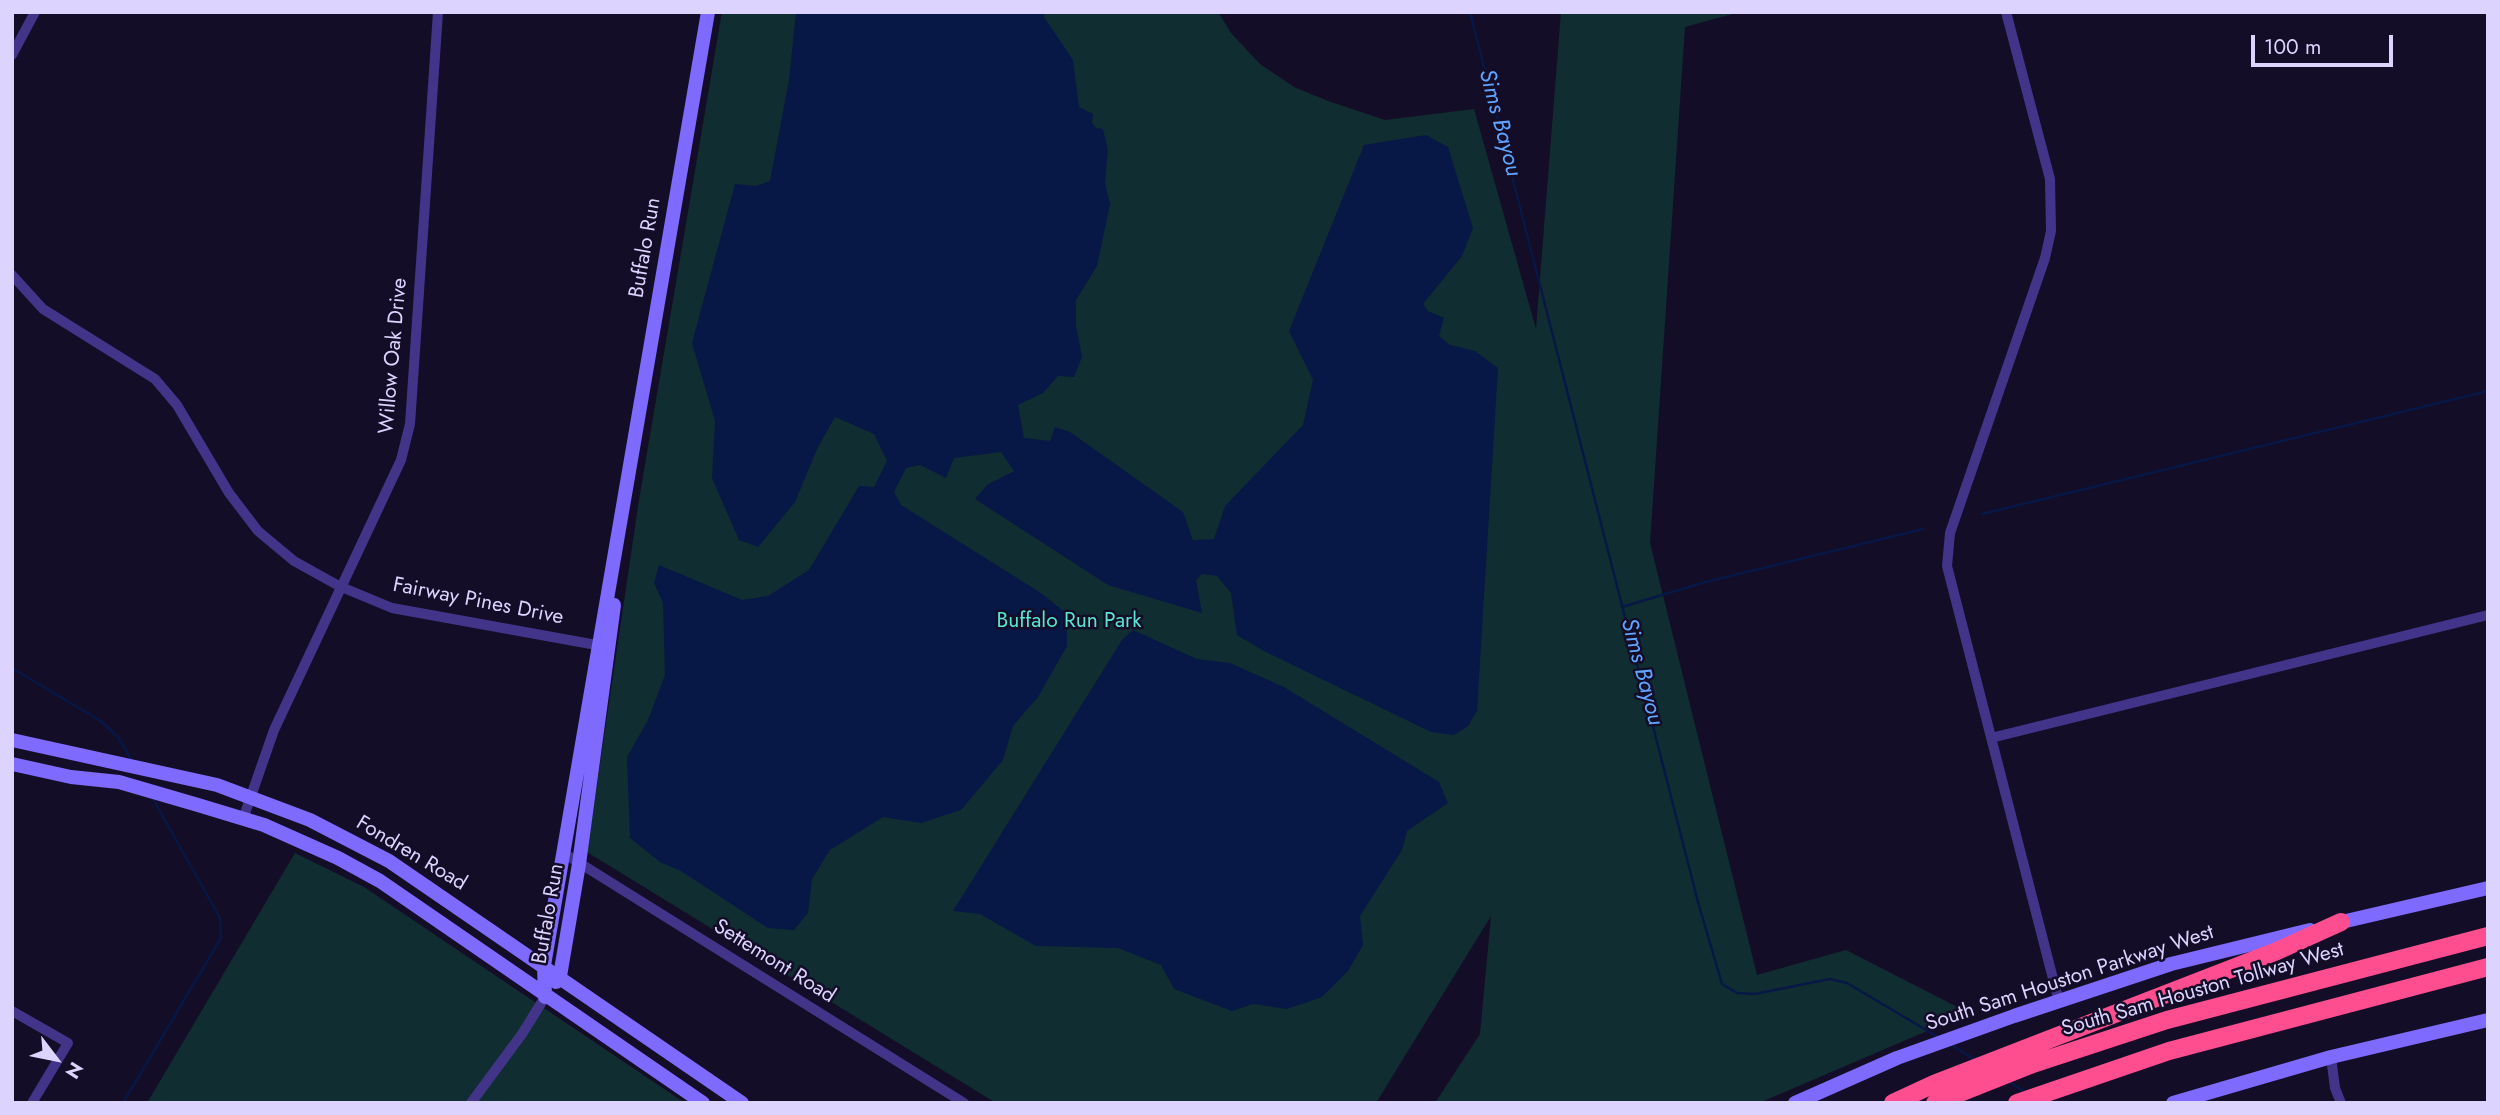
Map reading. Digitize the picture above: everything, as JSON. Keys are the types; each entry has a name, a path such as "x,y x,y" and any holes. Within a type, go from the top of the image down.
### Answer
{"highway":[{"path":"1893,1103 2040,1042 2265,956 2341,922"},
{"name":"South Sam Houston Tollway West","path":"1935,1103 2033,1064 2167,1020 2488,936"},
{"path":"2017,1103 2066,1084 2169,1051 2488,967"}],"main road":[{"name":"Buffalo Run","path":"545,997 560,976 579,864 625,491 708,12"},
{"name":"Buffalo Run","path":"545,997 544,965 604,646"},
{"name":"Fondren Road","path":"12,740 217,785 310,820 389,861 743,1103"},
{"name":"Fondren Road","path":"12,764 75,778 119,782 264,825 380,881 545,997 704,1103"},
{"path":"380,881 389,861"},
{"name":"South Sam Houston Parkway West","path":"1795,1103 1897,1058 2171,964 2488,888"},
{"path":"517,947 533,945 540,939 554,909"},
{"path":"2172,1103 2331,1057 2488,1020"},
{"path":"645,1064 658,1044"}],"street":[{"path":"12,55 35,12"},
{"name":"Willow Oak Drive","path":"243,819 274,730 339,586 401,460 410,424 439,12"},
{"path":"2006,12 2050,179 2053,204 2051,231 2045,258 1950,533 1948,575 2059,1002"},
{"name":"Fairway Pines Drive","path":"12,275 43,309 155,380 177,405 229,493 258,531 294,561 339,586 392,608 604,646"},
{"path":"1991,738 2488,615"},
{"path":"75,778 78,755"},
{"name":"Settemont Road","path":"565,854 964,1103"},
{"path":"471,1103 522,1034 545,997"},
{"path":"12,1011 68,1043 32,1103"},
{"path":"2331,1057 2335,1088 2341,1103"}],"green space":[{"name":"Buffalo Run Park","path":"722,12 1218,12 1231,33 1260,64 1294,87 1328,101 1385,120 1474,109 1536,329 1561,12 1740,12 1685,27 1650,543 1757,975 1846,950 1969,1013 1759,1103 1435,1103 1480,1034 1491,916 1376,1103 996,1103 587,852 639,500"},
{"path":"295,853 364,887 685,1103 147,1103"}],"water":[{"path":"796,12 1045,12 1044,17 1073,60 1079,107 1093,114 1092,123 1096,128 1103,129 1108,150 1105,183 1110,204 1097,266 1076,300 1076,326 1082,357 1074,377 1058,376 1043,393 1018,405 1024,438 1050,441 1055,427 1070,432 1183,512 1193,540 1214,539 1225,506 1303,425 1313,380 1289,331 1364,145 1426,135 1448,147 1473,228 1462,256 1423,304 1428,311 1444,318 1439,336 1450,345 1475,351 1498,368 1477,711 1468,726 1454,735 1431,732 1264,651 1237,635 1231,593 1217,576 1202,574 1196,580 1202,613 1108,585 975,499 987,485 1014,471 1001,452 954,458 946,478 920,465 906,468 894,492 901,505 1041,593 1067,614 1067,646 1038,697 1013,726 1003,760 961,810 921,823 883,817 830,850 812,879 808,913 794,930 768,928 681,871 660,862 630,838 627,757 648,720 665,675 663,603 654,583 659,565 742,600 768,596 809,570 859,486 874,487 887,461 874,434 835,417 818,447 795,502 758,547 739,540 712,478 715,421 692,343 735,184 756,186 770,181 789,80"},
{"path":"1133,630 1197,659 1230,663 1284,687 1439,782 1448,803 1407,831 1402,850 1360,916 1363,945 1348,971 1322,997 1287,1009 1253,1004 1232,1011 1174,989 1161,965 1118,948 1036,946 980,914 953,911 1122,640"}],"waterway":[{"name":"Sims Bayou","path":"1470,12 1698,902 1722,984 1737,993 1755,994 1830,979 1847,983 1938,1037"},
{"path":"1982,514 2488,391"},
{"path":"1622,607 1702,583 1923,529"},
{"path":"12,668 101,721 118,737 132,761"},
{"path":"123,1103 221,938 220,918 152,797"},
{"name":"Sims Bayou","path":"1950,1044 1974,1059"},
{"name":"Sims Bayou","path":"2009,1082 2027,1093"}]}
